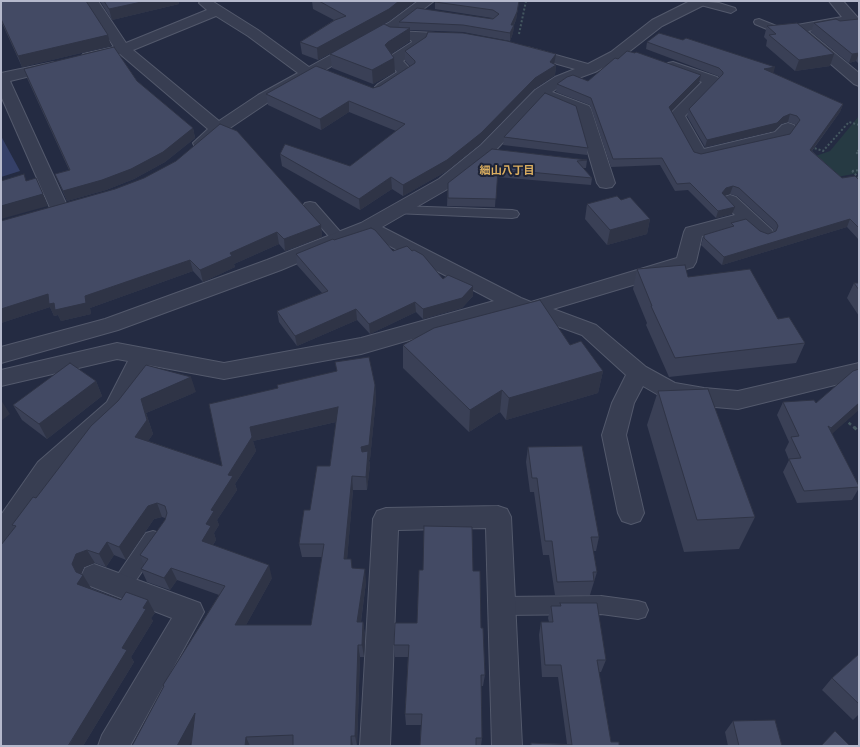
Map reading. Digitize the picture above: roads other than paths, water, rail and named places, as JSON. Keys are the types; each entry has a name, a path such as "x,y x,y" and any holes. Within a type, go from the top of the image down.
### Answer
{"street":[{"path":"91,1 123,49 218,129"},
{"path":"203,1 318,72"},
{"path":"1,355 111,325 274,265 368,227 445,183 487,149 541,93 560,80 632,51 656,23 701,1"},
{"path":"836,1 856,21"},
{"path":"189,153 218,129 264,98 318,72 350,49 395,26 424,8"},
{"path":"60,210 1,78 123,49 218,10"},
{"path":"797,29 856,21"},
{"path":"797,29 859,82"},
{"path":"391,35 470,39"},
{"path":"367,89 374,92 406,73 394,60 420,43 417,37"},
{"path":"509,46 590,69"},
{"path":"661,62 712,80 677,115 699,156 785,132"},
{"path":"541,93 583,109 593,162 606,183"},
{"path":"487,149 510,152"},
{"path":"730,201 765,234"},
{"path":"1,378 117,352 224,371 361,346 522,306 686,262 693,232 747,218"},
{"path":"368,227 522,306 589,330 638,373 670,391 704,397 738,400 820,382 859,370"},
{"path":"1,536 47,469 114,408 141,356"},
{"path":"631,513 614,435 623,403 638,373"},
{"path":"375,746 386,519 498,517 507,746"},
{"path":"94,576 190,612 114,746"}],"lane":[{"path":"701,1 731,10"},
{"path":"759,22 778,30 797,29"},
{"path":"310,206 338,239"},
{"path":"399,210 512,214"},
{"path":"121,586 162,526"},
{"path":"501,606 601,605 638,610"}],"water":[{"path":"1,136 20,171 1,177"}],"district":[{"name":"細山八丁目","path":"507,171"}]}
